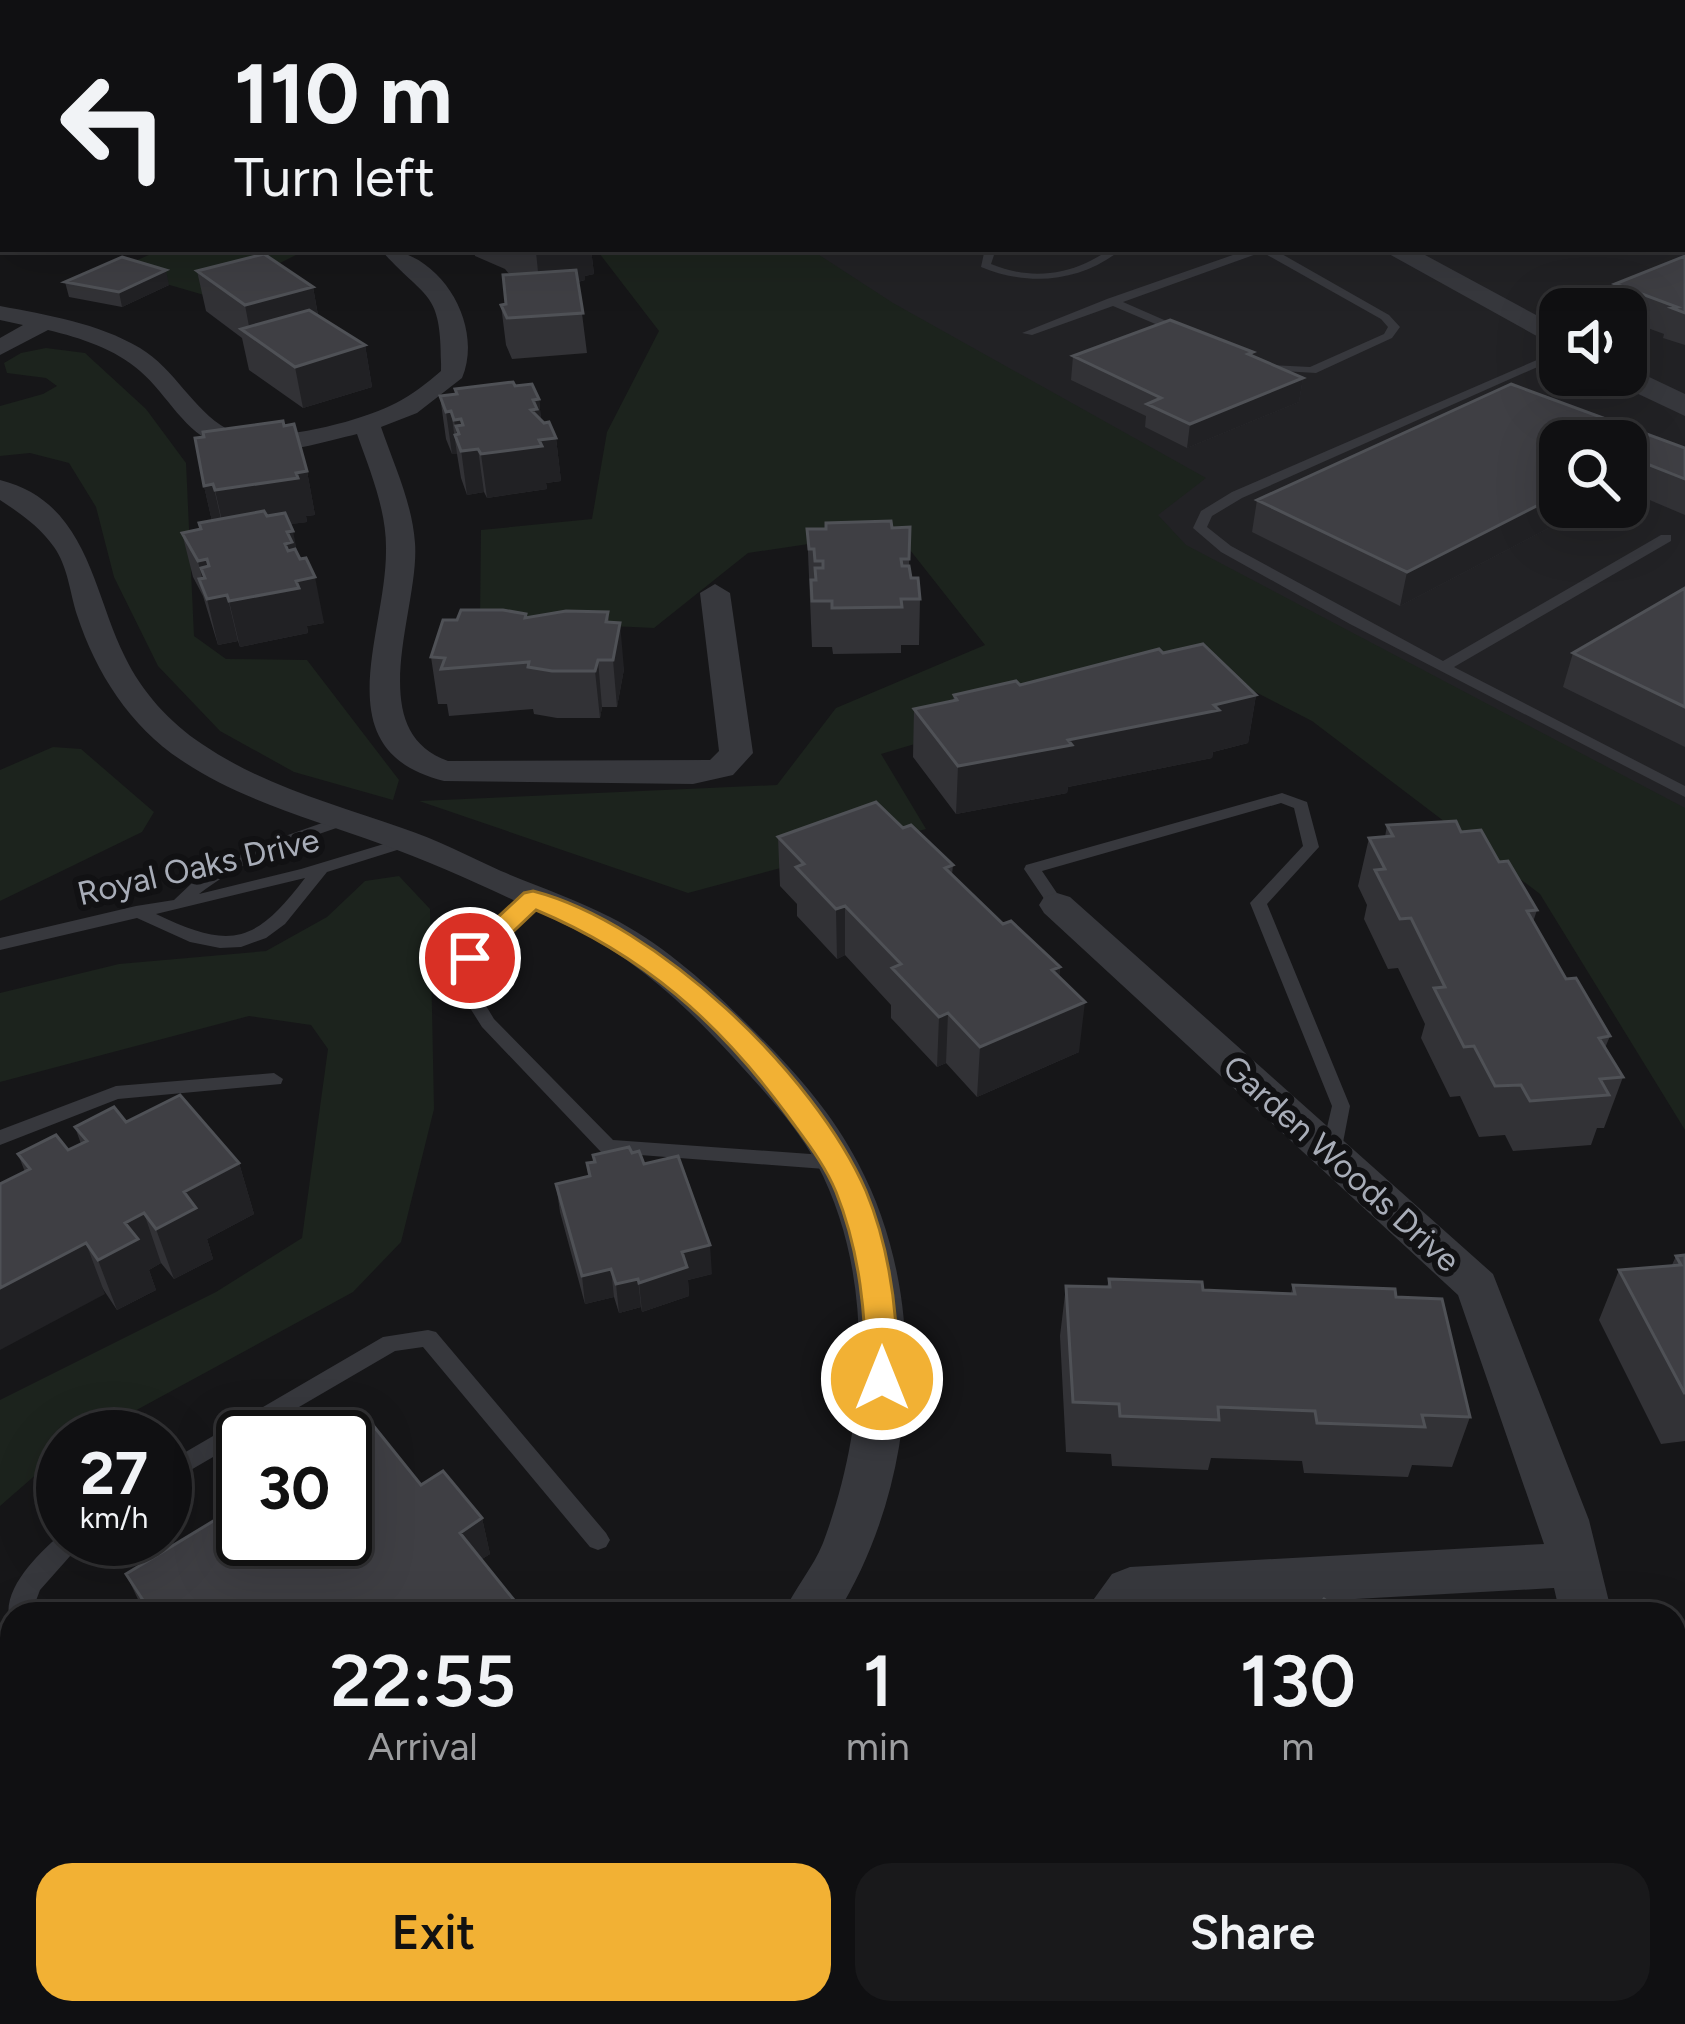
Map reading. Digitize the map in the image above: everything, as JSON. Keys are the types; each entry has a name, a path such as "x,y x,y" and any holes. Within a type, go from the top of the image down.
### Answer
{"street":[{"path":"0,313 108,343 146,364 208,429 234,443 367,424 428,395 453,373 454,316 437,284 395,252"},
{"path":"1399,252 1539,328"},
{"path":"0,348 45,322"},
{"path":"1647,387 1685,406"},
{"path":"367,424 396,513 400,560 384,677 390,723 409,756 444,771 693,774 721,768 736,753 716,593"},
{"path":"0,488 22,500 68,545 116,676 145,713 189,750 339,822 407,842 597,926 687,985 766,1066 838,1163 853,1196 882,1306 882,1379 865,1490 845,1552 816,1602"},
{"name":"Garden Woods Drive","path":"1057,905 1477,1286 1564,1520 1583,1602"},
{"path":"1120,1602 1130,1590 1573,1565"}],"lane":[{"path":"992,252 985,265 1011,278 1050,278 1110,252"},
{"path":"1028,333 1253,252"},
{"path":"1247,359 1292,373 1312,371 1388,336 1394,327 1385,317 1267,252"},
{"path":"1111,301 1190,335"},
{"path":"1539,362 1238,494 1206,514 1200,529 1226,549 1442,668 1685,792"},
{"path":"1442,668 1666,538"},
{"path":"1057,905 1032,868 1282,798 1301,805 1311,848 1258,903 1341,1106 1331,1153"},
{"path":"182,899 236,862 339,822"},
{"name":"Royal Oaks Drive","path":"0,944 182,899 267,886 407,842"},
{"path":"136,910 211,941 239,942 268,934 287,917 320,870"},
{"path":"533,899 470,958 467,989 488,1023 608,1147 838,1163"},
{"path":"0,1138 116,1093 274,1079"},
{"path":"192,1459 391,1343 428,1338 598,1540"},
{"path":"20,1602 44,1566"}],"shaded area":[{"path":"155,252 302,252 226,290 204,295 125,272 124,266"},
{"path":"598,252 815,252 893,303 1206,478 1158,515 1186,545 1685,808 1685,1130 1540,894 1312,721 1195,661 881,754 926,829 688,893 419,801 777,785 836,708 985,645 910,550 862,536 748,553 654,628 480,620 481,530 592,519 607,432 659,331"},
{"path":"672,252 1685,252 1685,964"},
{"path":"46,348 85,353 146,409 186,463 194,636 226,659 307,660 399,780 393,800 294,772 220,731 158,666 114,577 96,507 69,463 30,453 0,456 0,406 57,386 46,378 7,373 4,363 21,353"},
{"path":"53,747 81,749 154,812 142,832 0,901 0,770"},
{"path":"399,876 430,909 434,1109 401,1242 353,1292 137,1410 36,1410 36,1475 0,1506 0,1400 216,1292 302,1238 328,1049 311,1025 249,1016 0,1082 0,993 119,964 266,951 327,917 365,881"}],"building":[{"path":"264,254 313,287 245,305 197,271"},
{"path":"1685,256 1685,313 1647,296 1647,288 1615,284"},
{"path":"122,257 166,270 119,292 65,282"},
{"path":"576,270 583,313 507,318 501,305 506,304 503,275"},
{"path":"309,310 365,345 295,367 241,329"},
{"path":"1170,320 1253,352 1248,354 1303,378 1190,424 1147,404 1161,398 1073,356"},
{"path":"513,382 515,386 532,384 539,399 533,400 537,409 531,410 544,423 549,422 556,438 539,440 542,446 481,454 478,449 461,451 455,435 459,434 456,426 463,425 461,419 454,420 451,411 446,412 440,396 457,394 455,389"},
{"path":"1511,384 1609,420 1539,420 1539,505 1407,572 1257,500"},
{"path":"283,421 284,426 294,424 307,471 296,473 298,478 215,490 213,484 204,486 195,438 204,437 203,432"},
{"path":"1647,434 1685,448 1685,479 1647,464"},
{"path":"264,511 267,516 285,513 293,531 287,532 292,542 285,544 288,551 295,549 300,559 306,558 315,577 296,581 299,588 229,601 227,595 207,599 199,579 205,578 201,568 209,566 207,559 198,561 182,533 201,529 199,523"},
{"path":"891,521 892,528 910,527 909,559 901,559 902,566 909,566 911,578 918,578 920,599 901,599 902,607 832,608 832,601 812,601 811,580 816,580 815,568 823,568 823,561 815,561 814,549 809,549 807,529 826,529 826,523"},
{"path":"1685,588 1685,707 1573,653"},
{"path":"461,610 503,610 526,614 525,618 566,611 608,612 606,622 620,623 613,660 598,660 595,671 552,671 528,667 529,662 441,669 445,658 431,657 443,620 457,620"},
{"path":"1203,644 1256,695 1214,705 1219,710 958,766 914,709 1016,681 1020,685 1159,649 1163,653"},
{"path":"876,802 903,828 911,825 953,865 945,868 1003,924 1011,921 1060,967 1052,970 1085,1002 980,1047 948,1013 939,1017 892,968 901,964 845,906 836,909 796,867 804,864 778,837"},
{"path":"1456,821 1461,832 1481,830 1499,862 1508,861 1537,910 1527,911 1566,979 1576,978 1610,1036 1599,1038 1623,1077 1600,1079 1609,1095 1530,1101 1521,1085 1495,1086 1474,1046 1464,1047 1434,988 1445,987 1411,918 1400,919 1375,870 1385,869 1369,838 1393,836 1387,825"},
{"path":"180,1095 239,1163 184,1192 196,1208 156,1229 144,1213 125,1223 138,1239 98,1260 86,1243 0,1288 0,1184 30,1169 18,1154 56,1135 68,1150 87,1141 75,1127 114,1107 126,1122"},
{"path":"629,1147 632,1153 639,1151 644,1164 678,1156 710,1245 682,1252 687,1267 639,1283 638,1279 616,1284 611,1269 582,1276 556,1184 590,1176 587,1163 595,1162 593,1155"},
{"path":"1685,1255 1685,1394 1619,1270 1681,1265 1676,1256"},
{"path":"1109,1279 1202,1282 1203,1290 1295,1294 1293,1285 1395,1289 1396,1297 1442,1299 1470,1417 1422,1415 1425,1427 1317,1423 1315,1411 1218,1407 1219,1420 1120,1416 1119,1404 1073,1402 1066,1286 1110,1287"},
{"path":"372,1424 421,1485 443,1471 482,1518 460,1533 514,1600 144,1602 126,1574 139,1566 192,1566 192,1534 216,1519 216,1566 372,1566"}],"route":[{"path":"470,958 533,899 597,926 687,985 766,1066 838,1163 853,1196 882,1306 882,1379"}]}
